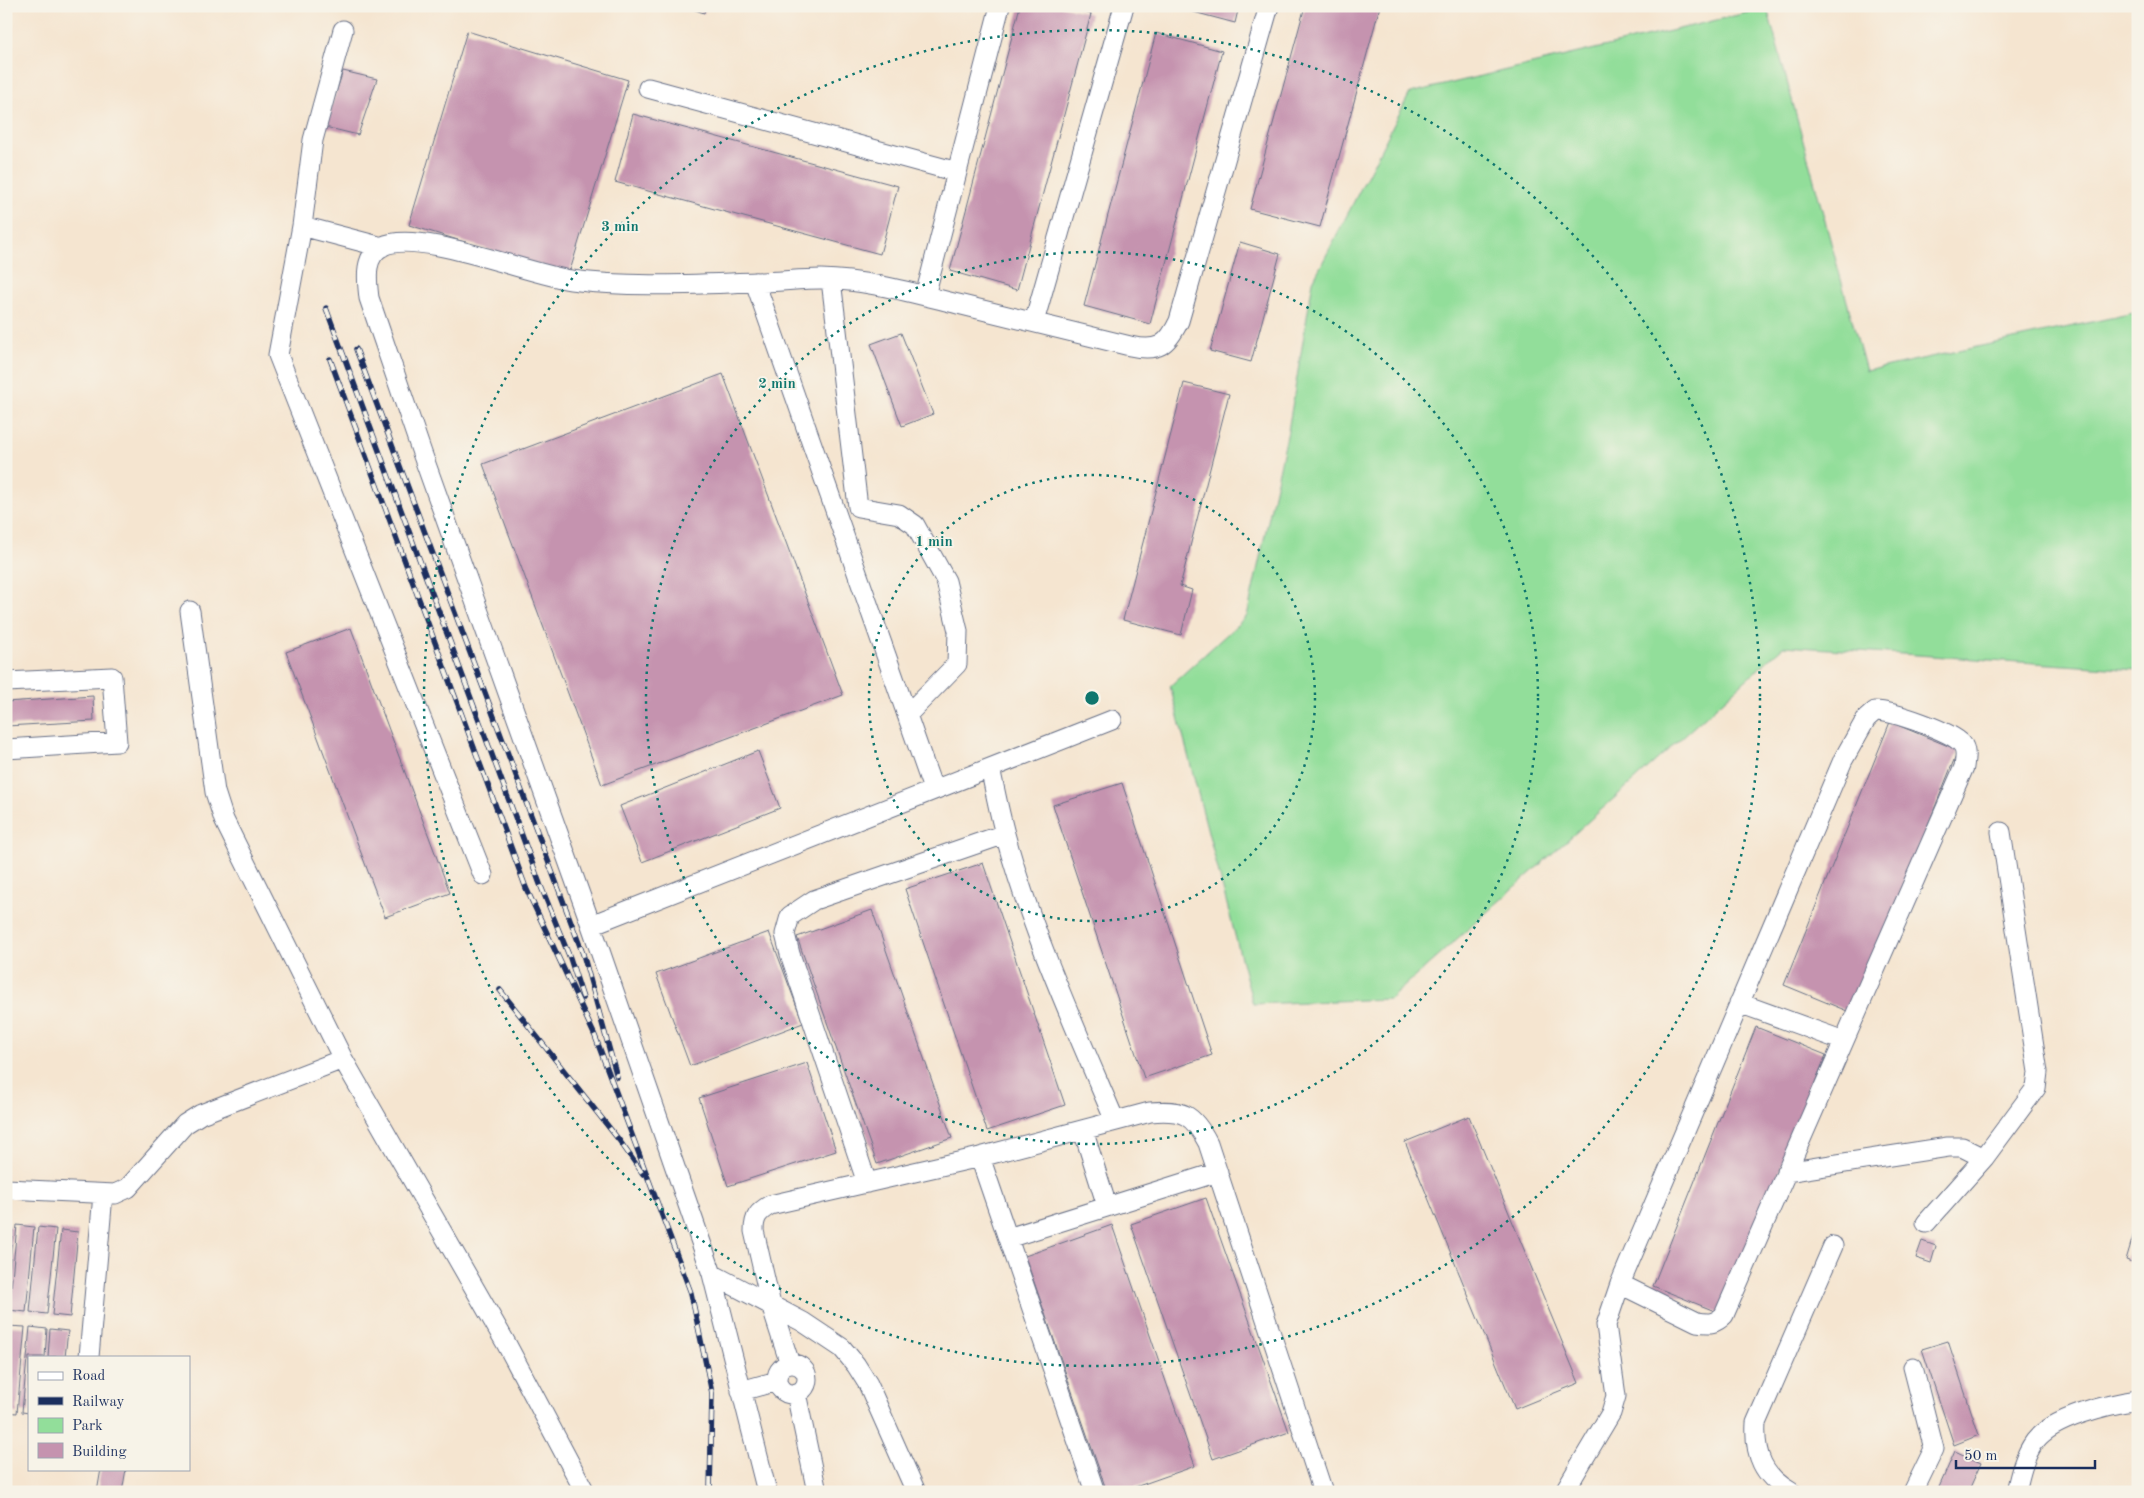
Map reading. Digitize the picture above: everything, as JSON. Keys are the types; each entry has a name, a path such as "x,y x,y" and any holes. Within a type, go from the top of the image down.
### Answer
{"lane":[{"path":"925,296 1000,6"},
{"path":"1034,322 1124,6"},
{"path":"302,226 382,246 403,242 444,247 529,272 570,280 622,283 831,280 874,284 1147,349 1159,346 1171,337 1179,321 1269,6"},
{"path":"343,30 313,140 302,226 278,355 484,875"},
{"path":"648,88 957,172"},
{"path":"382,246 370,260 366,277 369,298 592,925 712,1274 767,1492"},
{"path":"831,280 858,507 899,514 915,525 946,581 958,631 958,664 907,715"},
{"path":"755,282 933,789"},
{"path":"190,610 218,805 343,1060 507,1345 585,1492"},
{"path":"6,682 112,677 116,742 6,749"},
{"path":"1565,1491 1611,1413 1616,1396 1606,1325 1620,1284 1843,760 1866,719 1875,711 1898,714 1955,737 1964,746 1966,756 1964,767 1724,1315 1717,1322 1708,1324 1698,1322 1620,1284"},
{"path":"592,925 1112,720"},
{"path":"990,768 1005,834 1025,897 1061,994 1116,1121"},
{"path":"1926,1223 1984,1158 2036,1088 2038,1072 2001,832"},
{"path":"867,1183 790,954 785,934 790,916 814,900 1005,834"},
{"path":"1739,1002 1844,1041"},
{"path":"6,1189 115,1194 128,1188 185,1124 201,1114 343,1060"},
{"path":"790,1364 771,1305 754,1231 754,1219 760,1211 770,1205 980,1156 1150,1112 1168,1110 1184,1113 1198,1123 1208,1143 1322,1492"},
{"path":"1083,1130 1107,1206"},
{"path":"1786,1172 1948,1147 1962,1147 1984,1158"},
{"path":"980,1156 1095,1492"},
{"path":"1008,1238 1218,1172"},
{"path":"89,1356 103,1194"},
{"path":"1791,1492 1775,1482 1765,1472 1756,1449 1756,1423 1833,1246"},
{"path":"712,1274 803,1322 842,1348 856,1364 868,1384 916,1492"},
{"path":"790,1364 802,1368 806,1379 801,1390 796,1393 784,1391 777,1381 780,1370 790,1364"},
{"path":"1913,1366 1934,1449 1913,1492"},
{"path":"742,1391 777,1381"},
{"path":"796,1393 816,1492"},
{"path":"2016,1492 2022,1466 2035,1440 2042,1433 2086,1412 2113,1404 2138,1400"}],"green space":[{"path":"1767,8 1866,371 2138,312 2138,670 1784,646 1390,999 1253,1004 1170,686 1247,616 1288,431 1313,281 1410,93"}],"building":[{"path":"684,6 706,6 704,13"},
{"path":"1020,6 1062,6 1091,14 1017,290 950,271"},
{"path":"1171,6 1239,6 1235,23"},
{"path":"1305,6 1380,6 1320,227 1250,209"},
{"path":"467,31 628,80 569,274 409,225"},
{"path":"1156,33 1222,51 1150,324 1084,306"},
{"path":"343,71 377,79 358,135 325,127"},
{"path":"633,114 898,186 880,254 615,182"},
{"path":"1240,242 1280,254 1251,362 1210,351"},
{"path":"901,333 933,414 902,426 871,344"},
{"path":"723,374 843,695 602,785 483,464"},
{"path":"1184,383 1229,394 1180,586 1192,590 1181,635 1123,620"},
{"path":"351,628 450,893 385,917 286,652"},
{"path":"93,696 94,721 6,726 6,702"},
{"path":"1890,722 1958,750 1852,1013 1784,985"},
{"path":"758,751 780,808 642,862 620,806"},
{"path":"1122,783 1212,1055 1144,1078 1053,805"},
{"path":"983,863 1065,1105 987,1131 905,889"},
{"path":"872,910 952,1138 877,1164 797,937"},
{"path":"769,932 803,1023 690,1066 656,974"},
{"path":"1756,1027 1826,1055 1722,1314 1653,1286"},
{"path":"807,1063 836,1151 728,1186 699,1098"},
{"path":"1469,1116 1579,1383 1515,1409 1405,1142"},
{"path":"1206,1198 1289,1432 1213,1459 1131,1224"},
{"path":"17,1225 34,1227 26,1312 9,1310"},
{"path":"1112,1225 1195,1466 1121,1492 1107,1492 1025,1256"},
{"path":"6,1226 13,1227 8,1287 6,1287"},
{"path":"38,1227 56,1229 47,1314 30,1312"},
{"path":"61,1230 78,1232 70,1317 52,1315"},
{"path":"2134,1233 2138,1234 2138,1264 2126,1260"},
{"path":"1922,1241 1936,1246 1931,1263 1916,1258"},
{"path":"7,1326 25,1327 17,1413 6,1412"},
{"path":"30,1327 47,1329 45,1356 28,1356 28,1413 22,1412"},
{"path":"50,1329 68,1331 65,1356 48,1356"},
{"path":"1948,1341 1979,1435 1954,1445 1922,1349"},
{"path":"1955,1451 1981,1463 1968,1492 1937,1492"},
{"path":"101,1470 126,1470 122,1492 97,1492"}],"railway":[{"path":"326,308 540,884 570,958 583,998"},
{"path":"356,349 583,954 617,1077"},
{"path":"330,359 526,888 595,1036 691,1293 712,1393 710,1492"},
{"path":"500,990 619,1140 643,1174"}]}
